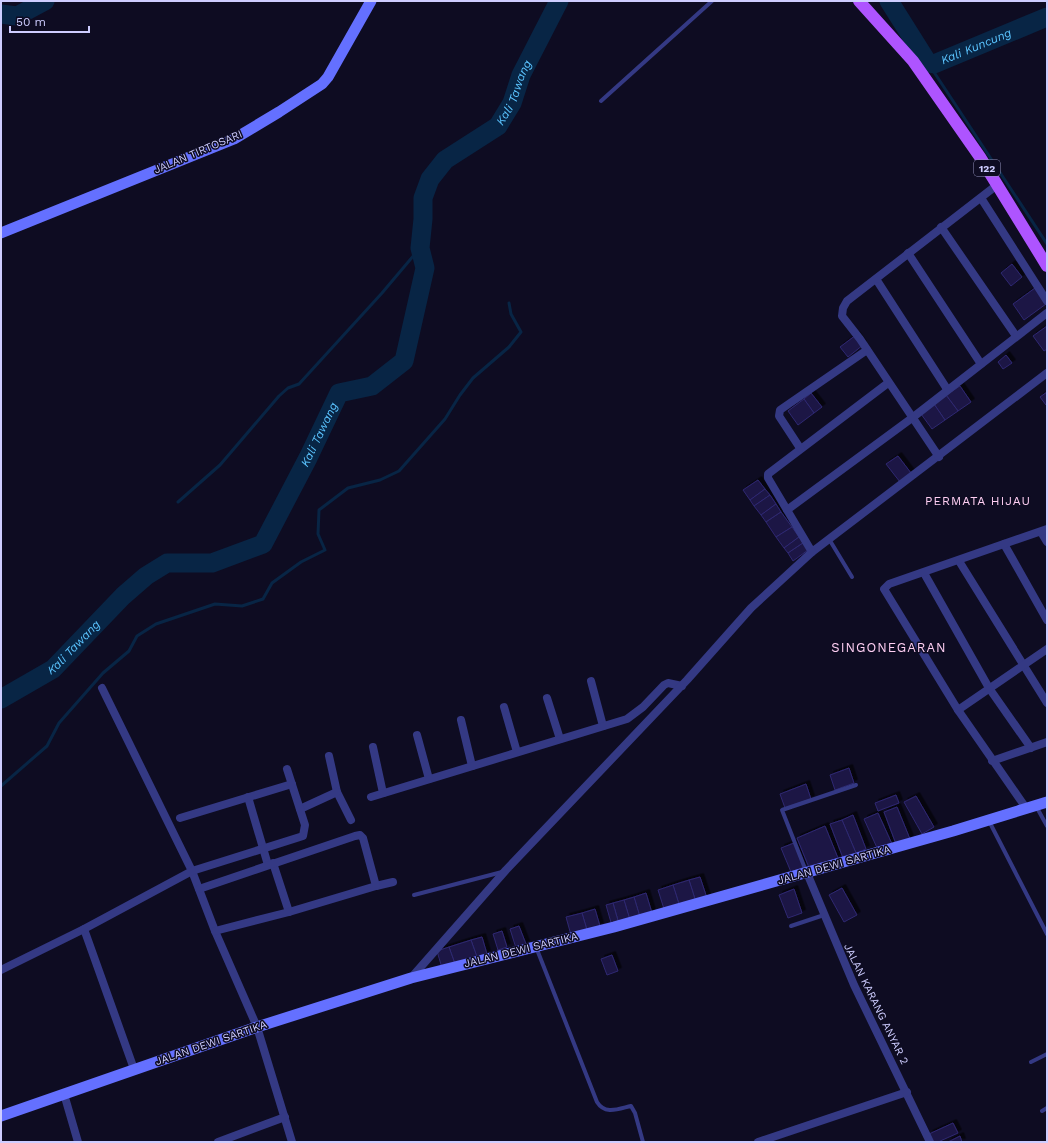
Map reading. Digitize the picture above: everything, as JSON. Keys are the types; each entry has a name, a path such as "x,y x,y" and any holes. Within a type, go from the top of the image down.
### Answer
{"main road":[{"name":"JALAN TIRTOSARI","path":"1,233 234,139 279,112 322,84 328,77 371,1"},
{"name":"122","path":"862,2 913,61 997,185 1047,266"},
{"name":"JALAN DEWI SARTIKA","path":"1,1116 257,1027 411,978 614,927 807,873 1047,802"}],"street":[{"path":"939,457 867,350 842,316 843,308 847,301 997,185"},
{"path":"981,198 1047,301"},
{"path":"941,227 1016,336"},
{"path":"908,253 981,364"},
{"path":"876,279 947,389"},
{"path":"787,510 912,418 947,389 1047,313"},
{"path":"800,448 779,416 780,410 867,350"},
{"path":"411,978 506,870 682,686 751,608 828,539 939,457 1047,373"},
{"path":"812,552 768,478 768,474 800,448 888,383"},
{"path":"1031,807 992,761 958,710 885,588 889,584 1044,530 1047,542"},
{"path":"1004,544 1047,620"},
{"path":"959,560 1047,703"},
{"path":"924,573 989,688 1031,748"},
{"path":"958,710 1047,649"},
{"path":"591,681 602,726"},
{"path":"370,796 627,719 643,707 664,684 668,683 682,686"},
{"path":"102,688 192,871 215,931 257,1027 292,1142"},
{"path":"547,698 560,739"},
{"path":"504,707 517,752"},
{"path":"461,720 472,766"},
{"path":"417,735 429,779"},
{"path":"992,761 1047,742"},
{"path":"373,747 383,793"},
{"path":"329,756 337,792 351,820"},
{"path":"1,970 84,929 192,871 303,836 305,834 305,825 287,769"},
{"path":"180,818 292,784"},
{"path":"300,809 337,792"},
{"path":"248,797 263,848 271,864 289,912"},
{"path":"199,889 360,835 363,838 376,886"},
{"name":"JALAN KARANG ANYAR 2","path":"807,873 851,980 930,1142"},
{"path":"215,931 289,912 393,882"},
{"path":"84,929 134,1070"},
{"path":"758,1142 906,1092"},
{"path":"64,1094 78,1142"},
{"path":"218,1142 285,1118"}],"lane":[{"path":"601,102 712,1"},
{"path":"828,539 852,577"},
{"path":"807,873 782,810 856,784"},
{"path":"1031,807 1047,826"},
{"path":"989,820 1047,934"},
{"path":"414,895 506,870"},
{"path":"791,926 824,915"},
{"path":"535,947 597,1102 601,1108 607,1111 631,1106 635,1113 643,1142"},
{"path":"1032,1062 1047,1054"},
{"path":"1042,1111 1047,1108"}],"building":[{"path":"1012,264 1022,277 1011,286 1001,273"},
{"path":"1035,288 1046,304 1024,320 1013,304"},
{"path":"1047,326 1047,349 1044,351 1033,336"},
{"path":"856,335 863,345 848,357 840,347"},
{"path":"1006,355 1012,363 1003,369 998,362"},
{"path":"960,386 971,402 958,411 946,395"},
{"path":"1047,392 1047,404 1046,405 1040,397"},
{"path":"811,393 822,407 814,413 804,399"},
{"path":"946,395 958,411 945,420 934,404"},
{"path":"804,399 814,413 798,425 788,411"},
{"path":"934,404 945,420 932,429 921,414"},
{"path":"898,456 911,473 900,482 886,464"},
{"path":"758,480 765,489 750,500 743,490"},
{"path":"765,489 770,495 754,506 750,500"},
{"path":"770,495 776,504 761,515 754,506"},
{"path":"776,504 781,512 766,522 761,515"},
{"path":"781,512 792,527 776,537 766,522"},
{"path":"792,527 799,537 784,548 776,537"},
{"path":"799,537 803,543 788,553 784,548"},
{"path":"803,543 808,550 793,561 788,553"},
{"path":"849,768 854,783 835,790 830,775"},
{"path":"806,784 811,799 785,808 780,794"},
{"path":"896,795 899,803 878,811 875,803"},
{"path":"916,796 934,827 922,834 904,802"},
{"path":"897,807 910,839 896,844 884,812"},
{"path":"878,813 892,844 878,850 864,819"},
{"path":"853,815 866,849 856,853 842,820"},
{"path":"842,820 856,853 843,858 830,824"},
{"path":"825,826 838,858 810,870 797,838"},
{"path":"794,843 804,867 791,872 781,848"},
{"path":"700,877 707,898 696,902 689,880"},
{"path":"689,880 696,902 680,907 673,885"},
{"path":"673,885 680,907 665,912 658,890"},
{"path":"842,888 857,915 844,922 829,895"},
{"path":"794,889 802,913 788,918 779,895"},
{"path":"646,893 652,913 640,917 634,897"},
{"path":"634,897 640,917 630,920 624,900"},
{"path":"624,900 630,920 619,924 613,903"},
{"path":"613,903 619,924 612,926 606,905"},
{"path":"595,909 600,926 587,930 582,913"},
{"path":"582,913 587,930 571,935 566,917"},
{"path":"519,926 526,944 516,948 510,929"},
{"path":"502,931 507,947 498,950 493,934"},
{"path":"482,937 487,954 477,957 471,940"},
{"path":"471,940 477,957 455,964 449,947"},
{"path":"449,947 455,964 442,968 437,951"},
{"path":"612,955 618,971 607,975 601,959"},
{"path":"953,1123 958,1133 938,1142 933,1142 929,1134"},
{"path":"960,1136 962,1142 948,1142"}],"waterway":[{"path":"1,14 17,16 45,1"},
{"name":"Kali Tawang","path":"1,699 53,669 123,596 146,576 167,563 212,563 263,544 308,458 339,393 372,386 404,361 425,268 420,248 423,219 423,198 430,179 445,160 498,126 512,103 521,75 559,1"},
{"name":"Kali Kuncung","path":"889,1 928,63 934,64 1047,17"},
{"path":"928,63 1047,244"},
{"path":"178,502 220,465 279,396 288,388 299,384 382,293 420,248"},
{"path":"1,786 47,746 59,723 103,673 129,651 137,636 156,624 215,604 242,606 263,599 272,583 301,562 325,550 318,534 319,510 348,488 380,480 399,471 445,419 473,378 509,347 521,332 511,314 509,303"}],"district":[{"name":"PERMATA HIJAU","path":"978,501"},
{"name":"SINGONEGARAN","path":"889,647"}]}
